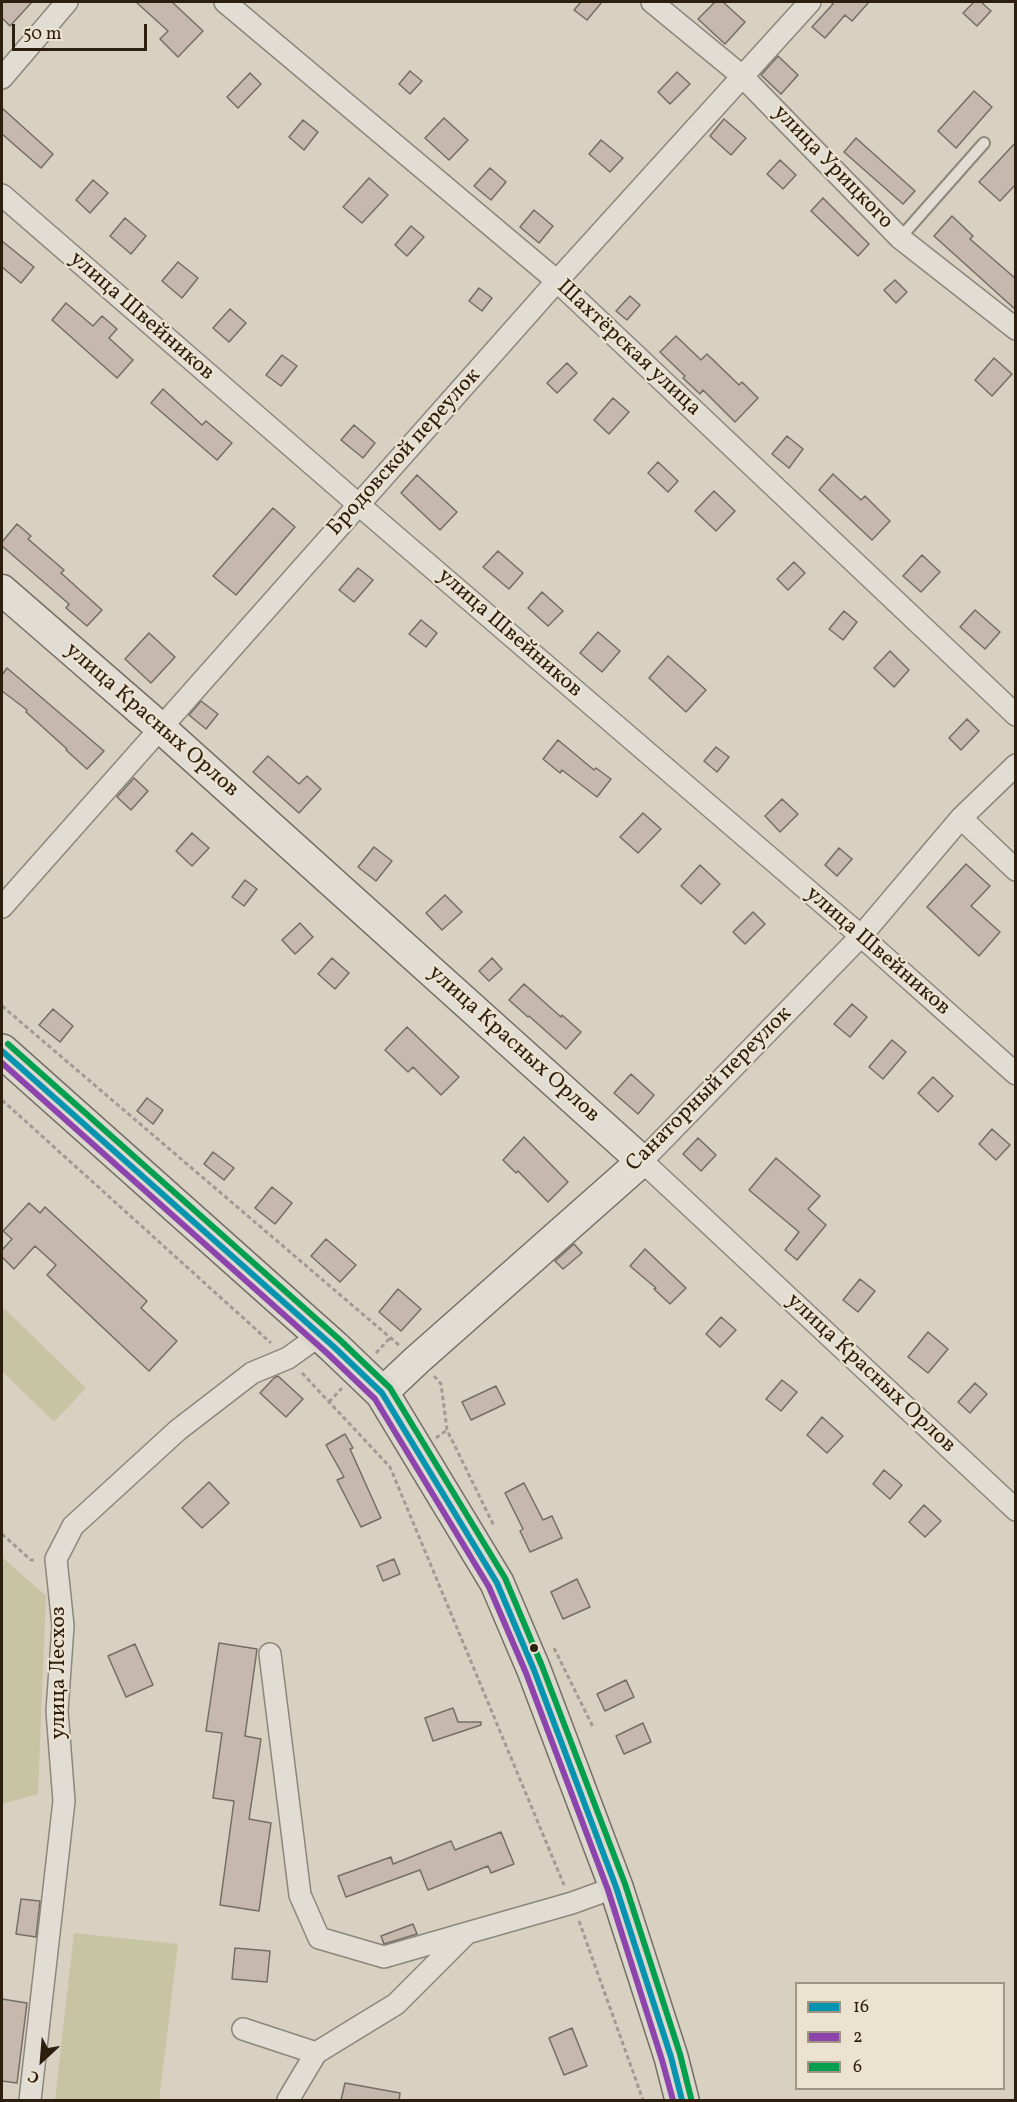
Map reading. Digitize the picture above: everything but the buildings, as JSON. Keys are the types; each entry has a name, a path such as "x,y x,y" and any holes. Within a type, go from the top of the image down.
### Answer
{"main road":[{"path":"2,1051 320,1335 382,1394 497,1583 534,1671 616,1887 671,2057 682,2100"}],"street":[{"path":"2,78 67,2"},
{"name":"Шахтёрская улица","path":"225,2 557,281 1016,715"},
{"name":"улица Урицкого","path":"652,2 742,76 900,238 1016,329"},
{"name":"Бродовской переулок","path":"2,907 557,281 810,2"},
{"name":"улица Швейников","path":"2,195 861,936 1016,1074"},
{"name":"улица Красных Орлов","path":"2,590 162,729 642,1161 1016,1510"},
{"name":"Санаторный переулок","path":"382,1394 417,1360 642,1161 861,936 961,818 1016,765"},
{"path":"961,818 1016,870"},
{"path":"56,1559 73,1526 178,1430 252,1374 288,1358 320,1335"},
{"name":"улица Лесхоз","path":"30,2100 64,1801 57,1711 63,1626 56,1559"},
{"path":"270,1654 300,1895 320,1938 384,1956 572,1903 616,1887"},
{"path":"288,2100 316,2053 396,2004 467,1933"},
{"path":"243,2029 316,2053"}],"lane":[{"path":"900,238 984,143"}],"path":[{"path":"2,1100 288,1358 390,1467 572,1903 643,2100"},
{"path":"2,1534 31,1560 56,1559"}],"shaded area":[{"path":"5,1309 86,1388 54,1422 2,1371 2,1313"},
{"path":"2,1557 46,1596 38,1794 2,1804"},
{"path":"74,1933 178,1944 159,2100 55,2100"}],"transit line":[{"name":"6","path":"8,1044 340,1340 390,1388 505,1578 542,1666 625,1884 680,2054 691,2098"},
{"name":"16","path":"2,1051 334,1347 382,1393 497,1583 534,1670 616,1887 671,2057 682,2100"},
{"name":"2","path":"2,1063 328,1354 375,1399 489,1587 526,1673 608,1890 673,2100"}]}
